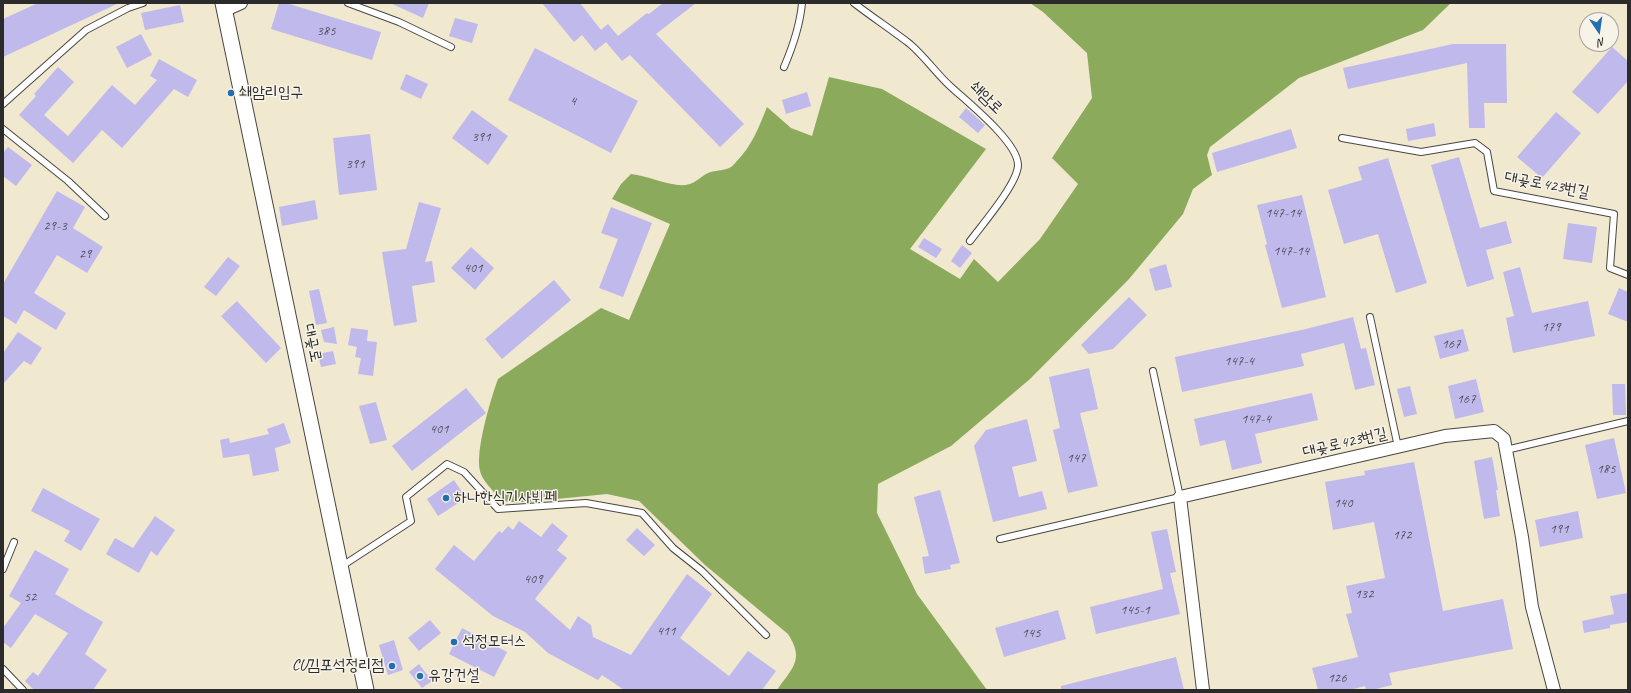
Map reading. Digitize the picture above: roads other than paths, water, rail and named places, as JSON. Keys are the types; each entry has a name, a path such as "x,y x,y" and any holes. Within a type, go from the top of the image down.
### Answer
{"street":[{"path":"224,7 242,3"},
{"name":"대곶로","path":"224,7 255,163 366,690"},
{"name":"대곶로423번길","path":"1180,497 1445,436 1494,431 1504,439 1522,537 1532,606 1554,690"},
{"path":"1180,497 1203,690"}],"lane":[{"path":"3,104 86,30 128,8 143,3"},
{"path":"348,3 398,22 451,47"},
{"path":"784,67 801,20 802,3"},
{"name":"쇄암로","path":"854,3 914,48 949,86 989,121 1016,155 1018,163 1017,172 1011,184 970,241"},
{"path":"3,129 68,181 105,216"},
{"name":"대곶로423번길","path":"1342,138 1421,152 1475,143 1487,152 1494,191 1614,214 1610,268 1628,275"},
{"path":"1370,317 1398,447"},
{"path":"1153,371 1180,497"},
{"path":"1506,450 1628,421"},
{"path":"340,567 412,522 406,497 447,464 464,472 498,510 586,503 642,512 673,548 702,571 766,635"},
{"name":"대곶로423번길","path":"1000,539 1180,497"},
{"path":"3,569 14,542"},
{"path":"3,669 23,690"}],"place":[{"name":"쇄암리입구","path":"231,93"},
{"name":"하나한식기사뷔페","path":"446,498"},
{"name":"석정모터스","path":"454,642"},
{"name":"CU김포석정리점","path":"392,666"},
{"name":"유강건설","path":"420,676"}]}
